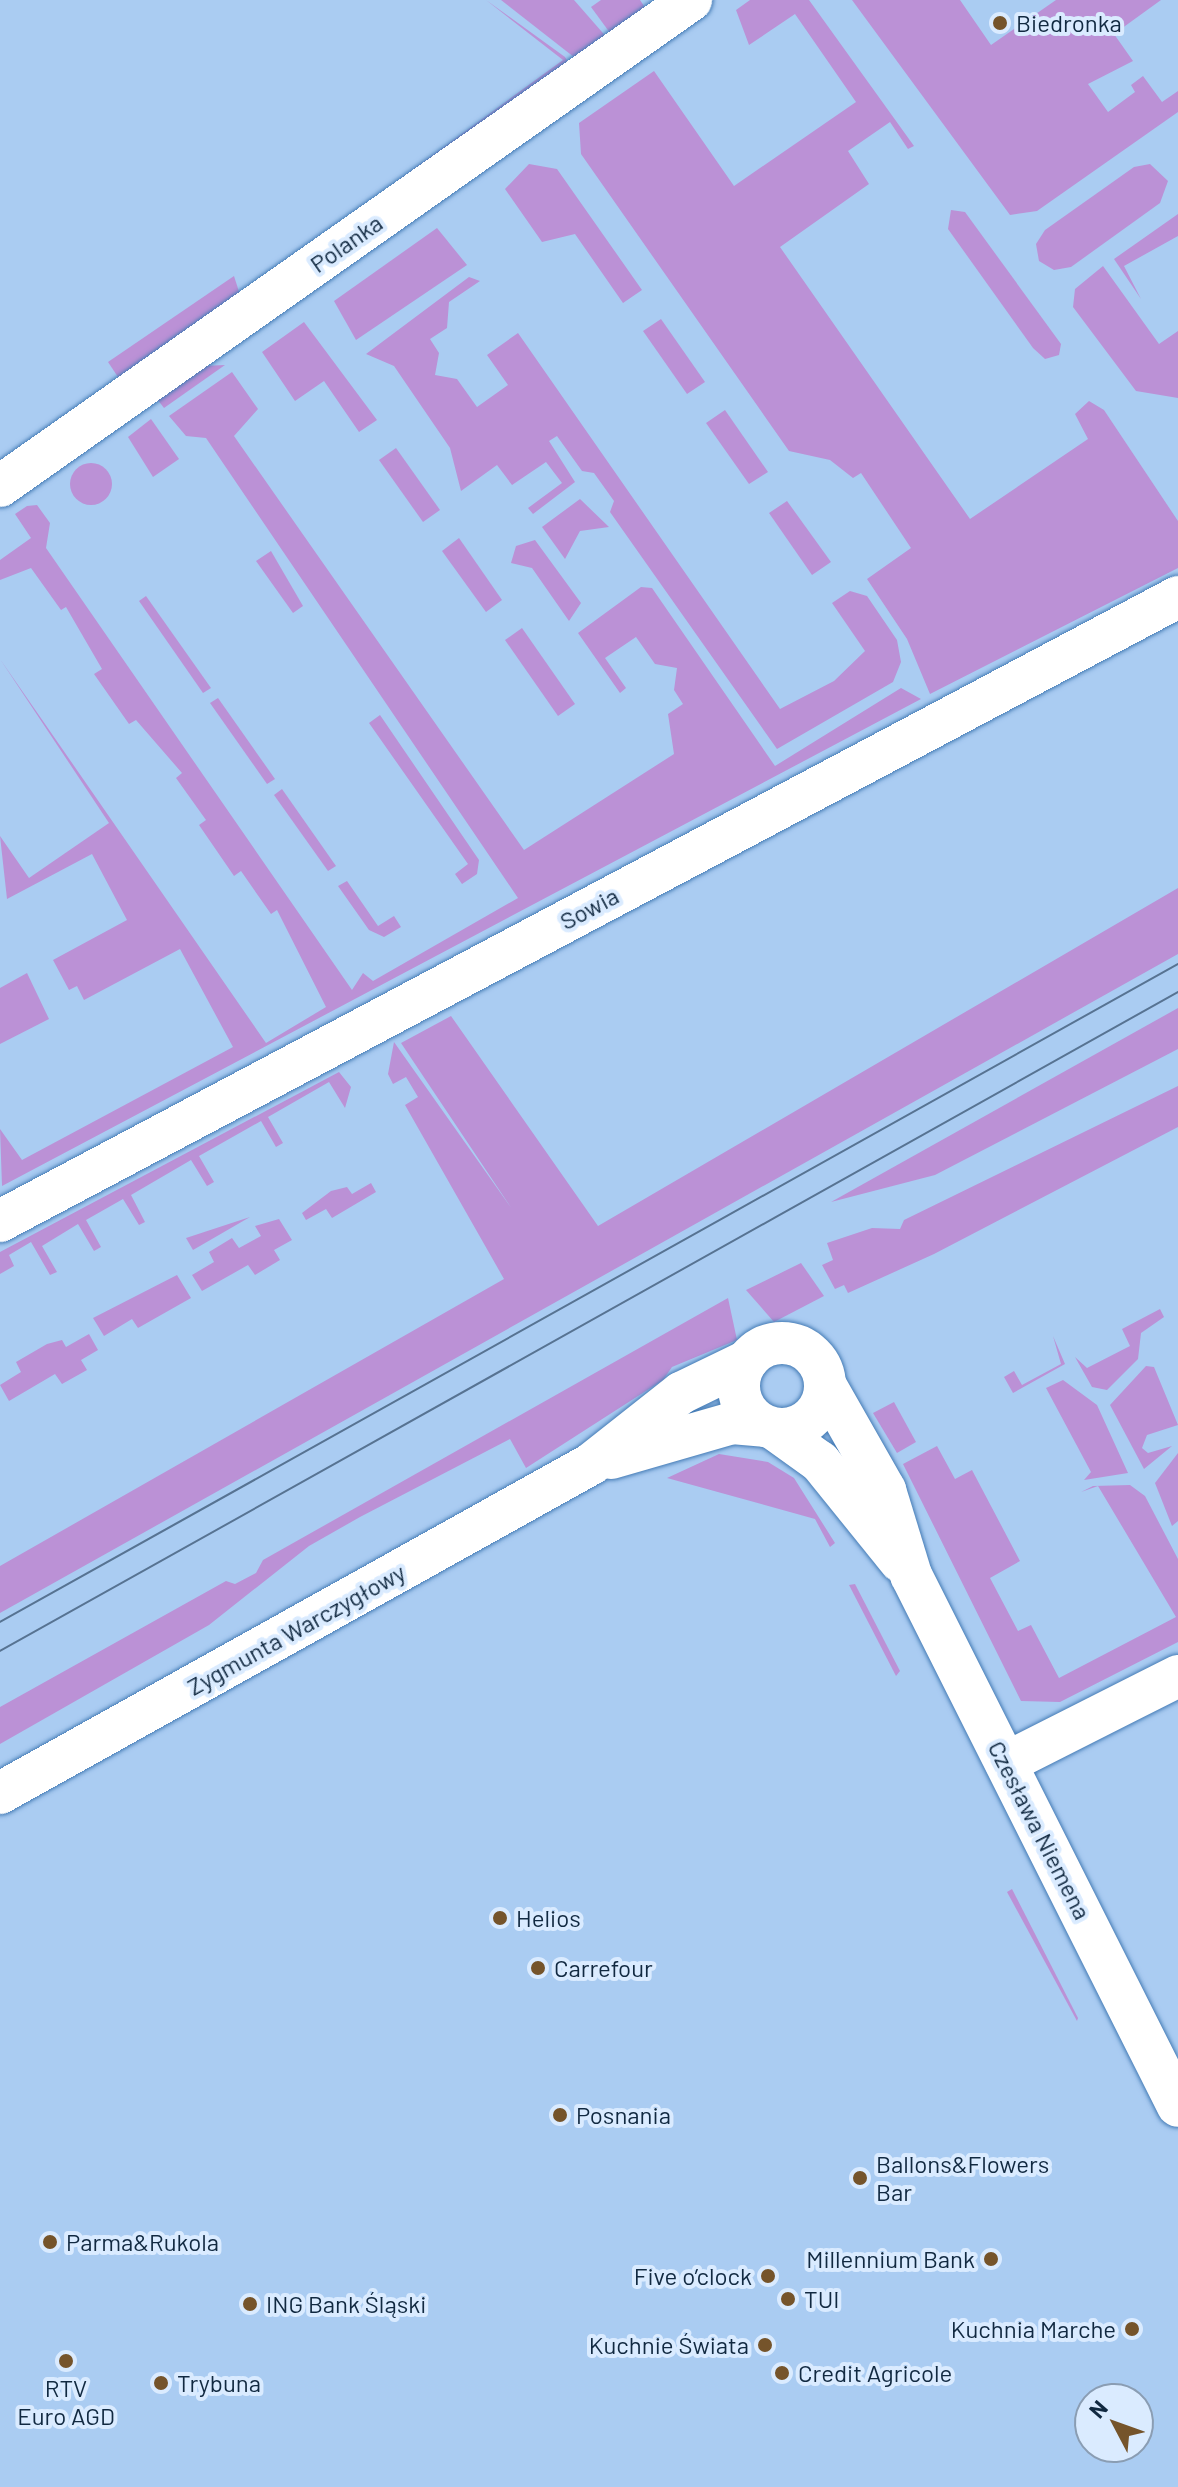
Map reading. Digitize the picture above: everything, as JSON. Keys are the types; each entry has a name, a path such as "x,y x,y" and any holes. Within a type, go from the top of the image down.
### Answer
{"street":[{"name":"Polanka","path":"0,486 691,0"},
{"name":"Sowia","path":"0,1221 1178,597"},
{"path":"774,1344 796,1345 814,1357 826,1386 814,1416 769,1427 742,1402 739,1381 747,1361 774,1344"},
{"name":"Zygmunta Warczygłowy","path":"0,1793 591,1464 681,1393 747,1361"},
{"name":"Czesława Niemena","path":"826,1386 885,1490 911,1575 1176,2095"},
{"name":"Zygmunta Warczygłowy","path":"591,1464 732,1423 769,1427"},
{"name":"Czesława Niemena","path":"769,1427 820,1462 911,1575"},
{"path":"1006,1763 1178,1676"}],"shaded area":[{"path":"486,0 565,57 571,67 349,216 563,60"},
{"path":"501,0 574,0 609,40 579,61"},
{"path":"601,0 640,0 648,12 613,37 591,7"},
{"path":"750,0 809,0 914,146 908,149 890,122 848,151 869,184 780,247 970,519 1088,439 1075,414 1089,401 1104,410 1178,521 1178,568 930,694 907,639 867,579 911,548 861,473 853,478 830,460 789,451 581,154 579,123 654,71 734,186 856,102 795,14 749,45 736,10"},
{"path":"852,0 960,0 991,45 1056,0 1161,0 1114,34 1133,61 1088,84 1108,112 1135,92 1131,85 1143,76 1162,102 1178,91 1178,112 1037,211 1010,215"},
{"path":"529,164 557,169 642,290 623,303 575,234 542,242 505,189"},
{"path":"1150,164 1168,181 1160,203 1071,267 1054,270 1039,261 1036,244 1045,230 1134,167"},
{"path":"951,210 965,212 1061,344 1059,355 1045,359 1033,348 948,229"},
{"path":"1178,214 1178,236 1124,266 1141,299 1114,259"},
{"path":"437,228 467,265 356,340 334,301"},
{"path":"1103,266 1159,344 1178,331 1178,398 1136,391 1073,307 1075,289"},
{"path":"234,276 241,298 122,383 108,362"},
{"path":"469,277 480,281 449,302 447,328 430,339 439,353 435,375 457,379 477,407 508,385 487,355 518,333 780,709 834,681 865,651 832,603 850,591 867,596 897,640 901,662 893,682 777,749 610,512 614,501 594,473 582,471 557,436 549,441 575,482 533,514 528,508 562,483 546,462 512,485 497,465 461,491 450,448 394,366 366,354"},
{"path":"661,319 705,382 687,394 643,331"},
{"path":"304,322 377,420 359,432 324,381 295,401 262,352"},
{"path":"225,365 164,408 157,399 203,366"},
{"path":"232,372 258,409 234,436 524,850 674,754 668,714 683,704 674,690 677,668 655,664 636,637 605,658 626,688 620,693 578,633 641,587 652,588 775,766 901,688 921,699 2,1186 0,1129 22,1160 233,1047 180,949 84,1000 77,986 69,990 53,960 127,920 92,854 7,899 0,836 29,878 109,823 0,659 266,1043 326,1007 277,910 271,914 241,871 234,876 199,825 206,820 176,778 182,773 136,720 129,724 94,674 102,669 66,607 61,610 31,568 0,580 0,560 31,538 15,514 27,506 37,505 50,523 46,548 352,990 363,973 373,981 518,898 206,438 186,436 169,416"},
{"path":"725,410 768,472 749,484 706,423"},
{"path":"151,419 179,459 153,477 128,437"},
{"path":"396,448 440,510 423,522 379,460"},
{"path":"91,463 106,469 112,484 106,499 91,505 76,499 70,484 76,469"},
{"path":"580,499 609,527 580,531 565,559 542,527"},
{"path":"787,501 831,562 812,575 769,513"},
{"path":"459,538 502,600 486,612 442,551"},
{"path":"535,540 581,603 569,621 532,568 511,563 516,546"},
{"path":"271,551 303,606 293,613 256,561"},
{"path":"146,596 211,688 203,693 139,601"},
{"path":"522,628 575,704 558,716 505,640"},
{"path":"218,698 275,779 267,784 210,703"},
{"path":"380,715 479,860 477,874 462,884 455,874 468,864 369,723"},
{"path":"282,789 336,866 328,871 274,795"},
{"path":"347,881 378,926 394,916 401,927 384,937 369,930 338,886"},
{"path":"1178,888 1178,954 0,1613 0,1566 504,1279 405,1105 418,1097 406,1077 393,1084 388,1074 394,1042 512,1209 401,1043 451,1016 598,1226"},
{"path":"27,973 49,1019 0,1044 0,988"},
{"path":"1178,1008 1178,1049 935,1175 831,1202"},
{"path":"339,1072 351,1087 345,1108 329,1082 268,1117 283,1143 276,1147 261,1121 199,1156 214,1182 207,1186 191,1160 131,1195 145,1222 139,1225 123,1199 86,1220 101,1247 94,1251 78,1224 42,1246 57,1272 50,1275 31,1242 9,1255 14,1266 0,1274 0,1252"},
{"path":"1178,1086 1178,1127 934,1254 848,1293 844,1285 835,1289 822,1265 833,1260 827,1243 872,1228 900,1229 904,1220"},
{"path":"371,1183 376,1192 332,1218 326,1209 306,1220 302,1213 331,1191 347,1187 352,1194"},
{"path":"250,1217 193,1250 186,1238"},
{"path":"279,1219 292,1240 274,1250 280,1260 255,1275 248,1265 202,1291 192,1275 214,1262 209,1252 232,1238 239,1248 261,1236 255,1226"},
{"path":"801,1263 824,1296 774,1322 746,1290"},
{"path":"177,1275 191,1298 138,1328 132,1319 104,1336 93,1318"},
{"path":"728,1298 737,1340 672,1367 663,1380 526,1468 510,1439 360,1517 309,1546 209,1625 0,1744 0,1707 226,1581 235,1584 256,1573 263,1560"},
{"path":"1160,1309 1164,1317 1141,1333 1138,1359 1107,1390 1092,1387 1075,1357 1087,1368 1130,1346 1122,1329"},
{"path":"89,1334 98,1350 81,1360 87,1370 62,1384 55,1374 9,1401 0,1385 21,1372 16,1362 47,1344 62,1340 66,1347"},
{"path":"1053,1336 1065,1364 1013,1393 1004,1377 1014,1371 1022,1385 1061,1364"},
{"path":"1146,1366 1154,1367 1178,1425 1147,1435 1142,1448 1148,1453 1172,1446 1144,1469 1110,1405"},
{"path":"1063,1380 1097,1405 1128,1473 1084,1480 1091,1472 1046,1388"},
{"path":"894,1402 916,1442 897,1453 873,1413"},
{"path":"937,1446 955,1479 972,1470 1020,1561 990,1578 1018,1631 1031,1625 1059,1678 1176,1617 1098,1486 1081,1492 1093,1486 1130,1485 1145,1496 1178,1559 1178,1642 1060,1702 1021,1701 903,1464"},
{"path":"1178,1453 1178,1521 1172,1526 1155,1483"},
{"path":"719,1454 768,1462 794,1478 835,1543 830,1547 815,1519 667,1478"},
{"path":"855,1584 900,1671 896,1676 849,1585"},
{"path":"1012,1889 1078,2018 1077,2021 1007,1892"}],"tram line":[{"path":"0,1622 1178,964"},
{"path":"0,1651 1178,992"}],"place":[{"name":"Biedronka","path":"1000,23"},
{"name":"Helios","path":"500,1918"},
{"name":"Carrefour","path":"538,1968"},
{"name":"Posnania","path":"560,2115"},
{"name":"Ballons&Flowers Bar","path":"860,2178"},
{"name":"Parma&Rukola","path":"50,2242"},
{"name":"Millennium Bank","path":"991,2259"},
{"name":"Five o’clock","path":"768,2276"},
{"name":"TUI","path":"788,2299"},
{"name":"ING Bank Śląski","path":"250,2304"},
{"name":"Kuchnia Marche","path":"1132,2329"},
{"name":"Kuchnie Świata","path":"765,2345"},
{"name":"RTV Euro AGD","path":"66,2361"},
{"name":"Credit Agricole","path":"782,2373"},
{"name":"Trybuna","path":"161,2383"}]}
